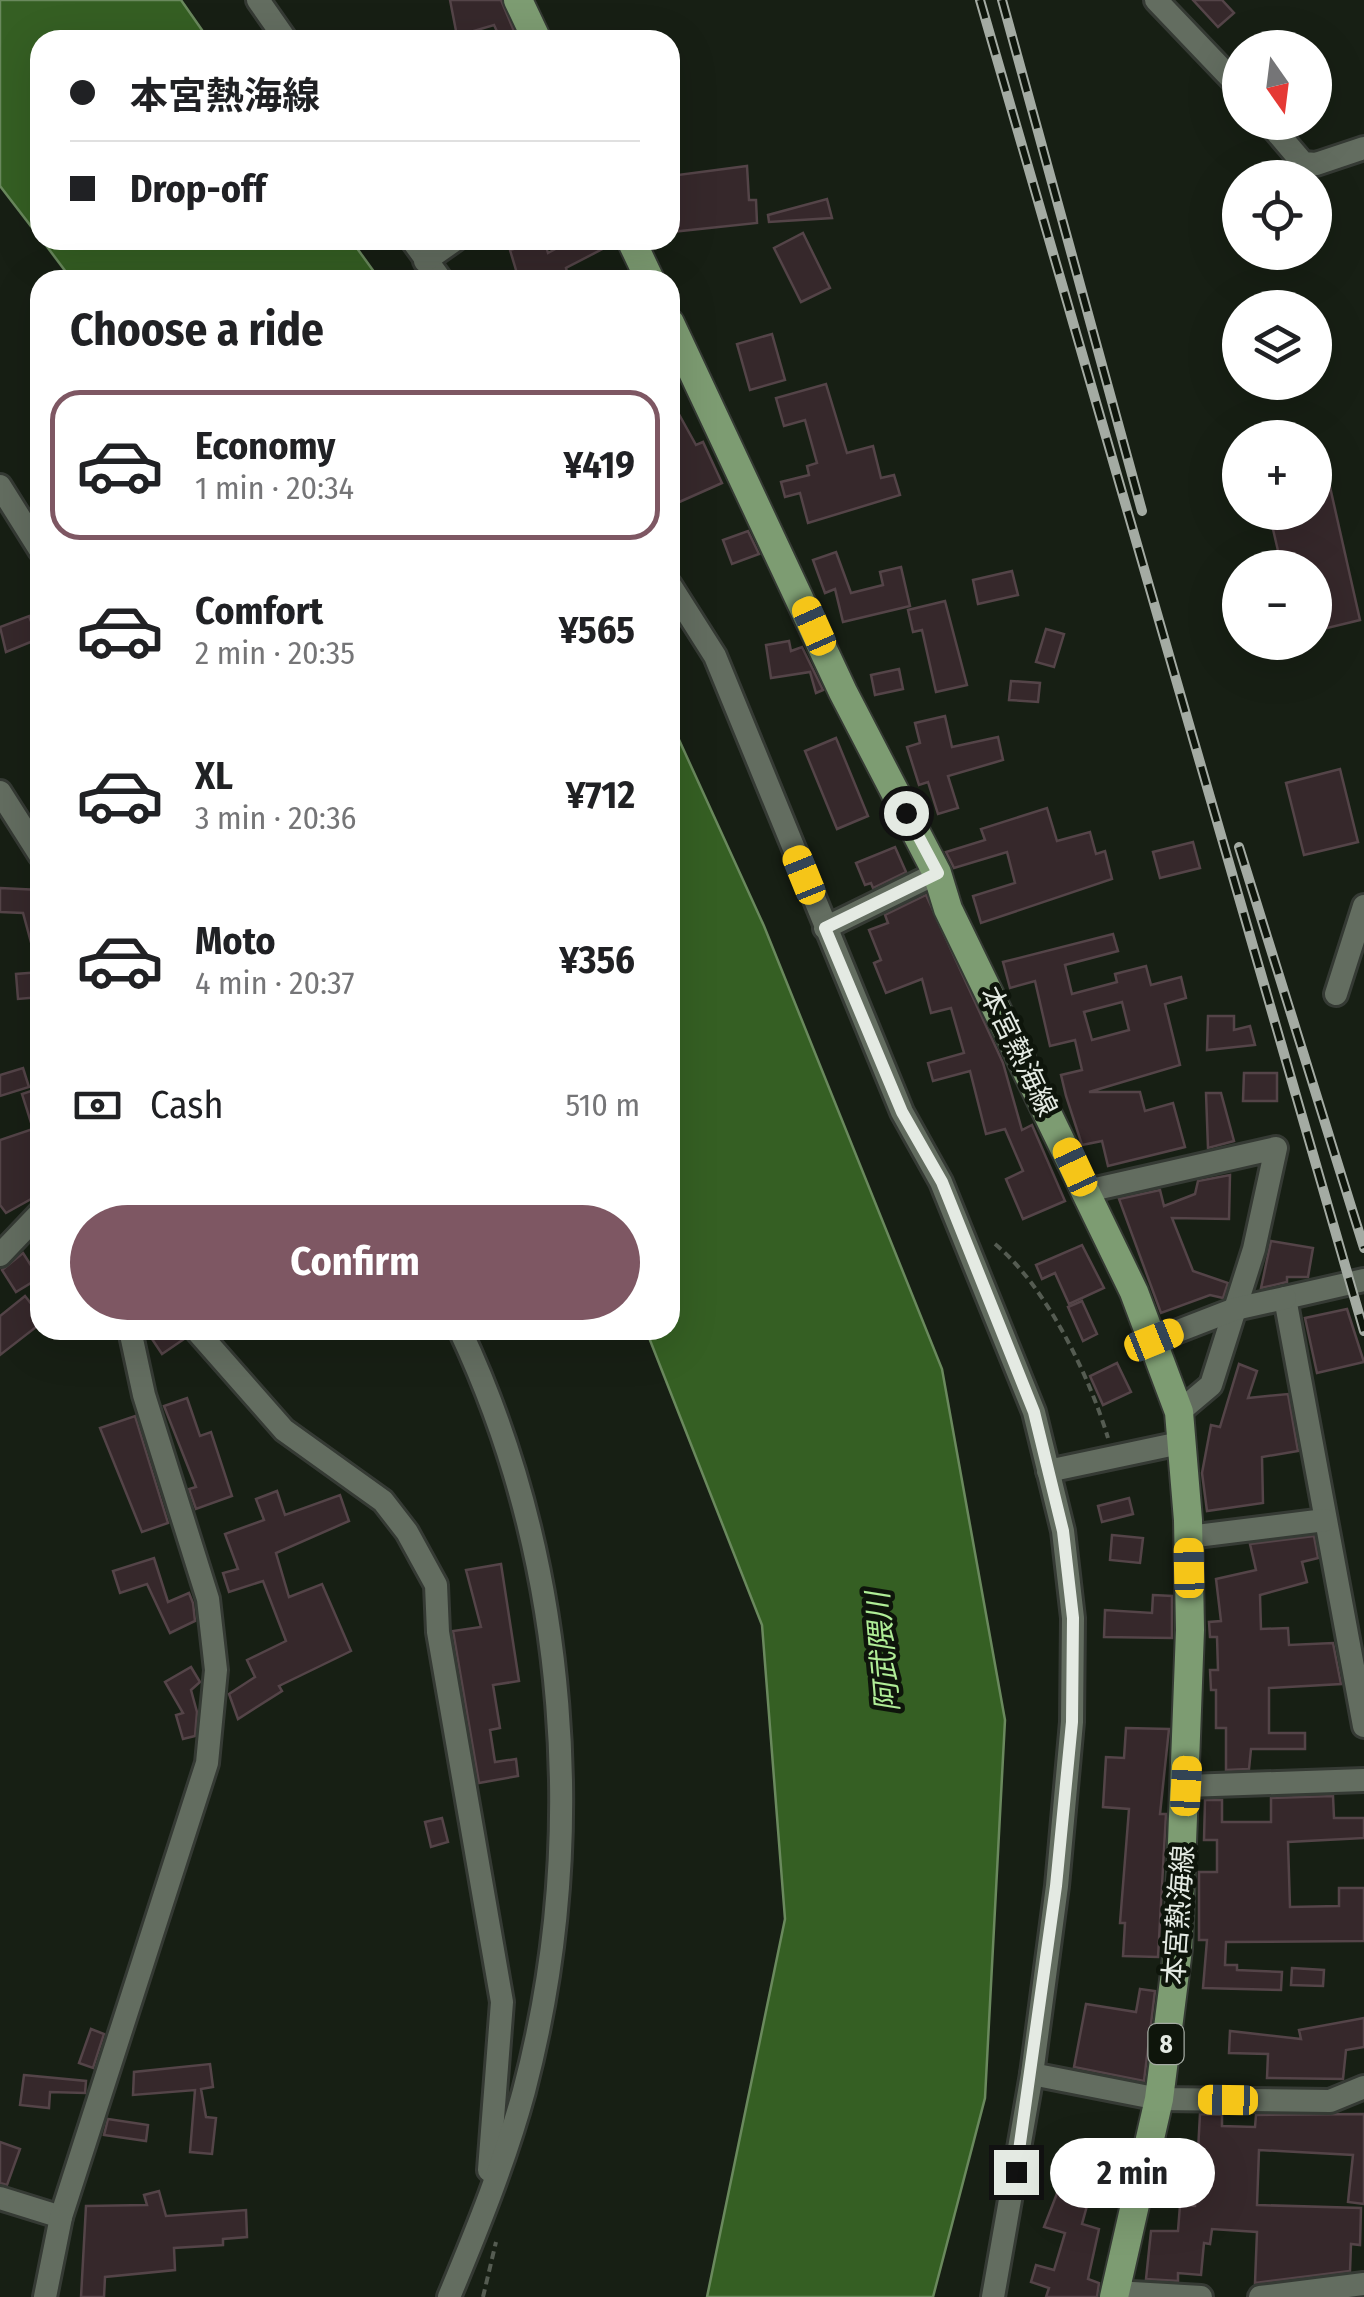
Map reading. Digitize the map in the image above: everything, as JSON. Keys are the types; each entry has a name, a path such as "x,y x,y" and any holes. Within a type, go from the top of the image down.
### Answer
{"main road":[{"path":"518,0 532,30"},
{"name":"本宮熱海線","path":"680,344 843,692 938,873 948,909 1087,1191 1154,1340 1179,1412 1188,1537 1186,1786 1178,1949 1159,2099 1114,2295"}],"street":[{"path":"258,0 279,30"},
{"path":"1156,0 1222,69"},
{"path":"1283,140 1303,163 1316,164 1364,148"},
{"path":"418,250 432,270"},
{"path":"425,261 440,250"},
{"path":"0,486 30,534"},
{"path":"680,600 716,656 902,1112 942,1182 1034,1412 1063,1531 1073,1618 1072,1722 1032,2074 992,2297"},
{"path":"0,792 30,840"},
{"path":"825,928 938,873"},
{"path":"1336,994 1360,931 1364,906"},
{"path":"1087,1191 1276,1148 1254,1249 1212,1385 1179,1412"},
{"path":"0,1254 30,1222"},
{"path":"1154,1340 1235,1310 1364,1280"},
{"path":"1284,1298 1364,1726"},
{"path":"45,2297 61,2217 208,1764 214,1720 214,1650 208,1599 144,1394 132,1340"},
{"path":"205,1340 284,1430 383,1501 407,1532 436,1584 444,1669 502,2002 487,2194"},
{"path":"449,2297 505,2154 540,2022 554,1904 558,1778 552,1645 540,1567 510,1454 464,1340"},
{"path":"1048,1471 1180,1444"},
{"path":"1188,1537 1325,1520"},
{"path":"1186,1786 1364,1780"},
{"path":"1032,2074 1159,2099 1330,2101 1364,2087"},
{"path":"0,2198 61,2217"},
{"path":"1260,2297 1284,2290 1364,2284"},
{"path":"1114,2295 1201,2297"}],"path":[{"path":"995,1244 1024,1272 1053,1317 1104,1425 1114,1457"}],"water":[{"path":"0,0 181,0 202,30 30,30 30,225 0,186"},
{"path":"50,250 358,250 373,270 64,270"},
{"name":"阿武隈川","path":"680,742 764,926 942,1369 1005,1720 985,2098 933,2297 707,2297 785,1919 762,1625 650,1340 680,1340"}],"building":[{"path":"450,0 501,0 514,30 496,30 494,25 456,30"},
{"path":"1193,0 1222,0 1234,13 1218,27"},
{"path":"747,166 749,200 756,200 757,223 680,231 680,175"},
{"path":"827,199 832,218 769,222 768,215"},
{"path":"803,233 830,288 801,302 774,248"},
{"path":"510,250 601,250 566,270 516,270"},
{"path":"772,334 785,380 750,390 737,344"},
{"path":"826,384 847,453 873,446 881,478 894,475 900,495 808,523 800,493 785,497 781,482 809,475 807,466 817,463 805,420 784,426 776,398"},
{"path":"680,416 696,445 703,442 722,483 680,502"},
{"path":"1332,496 1360,620 1332,627 1332,550 1278,550 1273,530 1332,530"},
{"path":"748,531 759,554 732,564 723,540"},
{"path":"836,552 851,593 883,585 880,572 901,567 910,606 843,622 835,589 825,593 813,560"},
{"path":"1012,571 1018,595 978,604 973,580"},
{"path":"945,601 967,685 936,692 922,630 913,632 908,610"},
{"path":"29,616 30,642 6,652 0,627"},
{"path":"1046,629 1064,634 1054,667 1036,662"},
{"path":"789,641 791,651 802,647 823,690 816,693 810,672 771,678 766,645"},
{"path":"899,669 903,689 875,695 871,675"},
{"path":"1011,681 1040,683 1038,702 1009,700"},
{"path":"945,716 952,747 998,737 1003,760 948,776 958,808 938,814 928,782 919,785 907,747 920,743 915,723"},
{"path":"836,738 868,816 837,829 805,751"},
{"path":"1340,769 1358,842 1304,855 1286,783"},
{"path":"1047,808 1057,841 1090,832 1096,854 1105,851 1112,879 981,923 973,896 1015,883 1007,852 954,868 946,852 985,840 981,829"},
{"path":"1193,842 1200,868 1160,878 1153,852"},
{"path":"895,847 906,872 873,888 871,883 865,885 856,863"},
{"path":"0,888 30,890 30,939 23,913 0,912"},
{"path":"926,895 1003,1063 1022,1130 1032,1125 1065,1201 1023,1219 1006,1179 1023,1171 1005,1129 986,1134 970,1071 933,1081 928,1063 964,1053 951,1008 931,1013 922,979 886,993 874,963 881,960 869,930 888,923 885,915"},
{"path":"1113,934 1118,951 1065,965 1072,994 1117,982 1115,974 1146,966 1151,985 1181,977 1186,998 1165,1004 1180,1065 1089,1092 1140,1092 1145,1111 1173,1103 1185,1147 1108,1166 1102,1141 1082,1145 1061,1075 1082,1070 1075,1040 1050,1046 1035,981 1010,988 1003,962","holes":["1122,1002 1129,1030 1092,1040 1084,1012"]},
{"path":"30,973 30,998 18,999 16,974"},
{"path":"1208,1016 1234,1016 1234,1030 1250,1026 1255,1045 1207,1050"},
{"path":"23,1068 29,1087 0,1096 0,1075"},
{"path":"1244,1073 1277,1073 1277,1101 1243,1101"},
{"path":"30,1091 30,1119 22,1094"},
{"path":"1206,1093 1221,1093 1234,1141 1208,1148"},
{"path":"30,1130 30,1200 6,1213 0,1205 0,1140"},
{"path":"1230,1175 1229,1219 1172,1218 1193,1271 1228,1283 1223,1298 1210,1295 1161,1313 1119,1199 1160,1190 1164,1206 1195,1194 1198,1181"},
{"path":"1271,1241 1313,1248 1308,1277 1287,1277 1287,1282 1261,1288"},
{"path":"1082,1245 1104,1288 1069,1304 1055,1273 1042,1279 1036,1265"},
{"path":"23,1253 30,1264 30,1283 16,1292 2,1270"},
{"path":"25,1296 30,1302 30,1332 0,1355 0,1316"},
{"path":"1082,1301 1097,1334 1083,1341 1068,1307"},
{"path":"1347,1309 1364,1362 1317,1373 1305,1318"},
{"path":"153,1340 183,1340 162,1354"},
{"path":"1117,1363 1131,1392 1103,1405 1090,1376"},
{"path":"1239,1364 1257,1371 1248,1398 1288,1394 1298,1451 1262,1457 1263,1503 1207,1511 1202,1473 1211,1425 1220,1427"},
{"path":"187,1398 200,1436 211,1432 232,1496 196,1509 189,1489 196,1487 164,1406"},
{"path":"135,1416 168,1523 142,1532 100,1428"},
{"path":"277,1491 285,1515 340,1495 349,1521 276,1553 289,1597 322,1584 351,1651 279,1686 282,1691 238,1719 229,1694 255,1677 247,1660 286,1641 263,1581 229,1592 223,1573 238,1569 225,1534 264,1520 256,1499"},
{"path":"1129,1498 1133,1514 1102,1522 1098,1506"},
{"path":"1112,1535 1143,1538 1140,1563 1110,1560"},
{"path":"1314,1536 1318,1558 1302,1562 1307,1582 1260,1595 1261,1629 1288,1628 1289,1645 1333,1643 1341,1684 1269,1688 1269,1733 1305,1733 1305,1749 1251,1749 1249,1769 1226,1770 1226,1728 1216,1728 1216,1690 1211,1690 1210,1670 1218,1670 1217,1637 1210,1637 1209,1622 1221,1621 1216,1579 1256,1570 1250,1544"},
{"path":"154,1558 168,1602 189,1593 193,1603 195,1621 170,1633 147,1584 120,1593 113,1571"},
{"path":"501,1564 519,1681 493,1685 500,1728 490,1730 495,1762 516,1759 518,1776 479,1783 453,1631 481,1627 466,1570"},
{"path":"1153,1595 1172,1596 1172,1638 1104,1637 1105,1610 1152,1613"},
{"path":"191,1667 200,1682 191,1690 197,1712 195,1736 183,1739 176,1715 183,1713 165,1682"},
{"path":"1126,1728 1169,1729 1160,1814 1166,1814 1158,1957 1123,1956 1125,1923 1120,1923 1129,1809 1103,1807 1106,1757 1124,1758"},
{"path":"1333,1796 1334,1818 1364,1818 1364,1838 1288,1842 1290,1907 1339,1906 1339,1888 1364,1888 1364,1941 1226,1942 1225,1965 1237,1965 1237,1970 1282,1972 1281,1990 1203,1988 1207,1940 1199,1940 1199,1872 1217,1872 1217,1840 1204,1840 1205,1800 1222,1800 1222,1822 1271,1822 1271,1798"},
{"path":"442,1818 448,1842 431,1847 425,1822"},
{"path":"1292,1968 1324,1970 1323,1986 1291,1985"},
{"path":"1140,1989 1155,1991 1144,2081 1074,2067 1086,2004 1136,2012"},
{"path":"1364,2018 1364,2047 1346,2050 1343,2079 1267,2078 1268,2054 1229,2053 1230,2031 1301,2039 1299,2030"},
{"path":"91,2029 104,2034 93,2068 79,2063"},
{"path":"210,2064 213,2087 201,2089 206,2117 216,2118 212,2154 190,2152 195,2090 133,2095 134,2072"},
{"path":"24,2075 86,2081 85,2093 50,2092 49,2108 20,2105"},
{"path":"1200,2114 1222,2115 1222,2126 1255,2127 1256,2115 1364,2114 1364,2204 1348,2202 1353,2155 1259,2150 1257,2205 1361,2208 1360,2245 1351,2244 1350,2271 1255,2283 1257,2232 1212,2229 1210,2244 1204,2243 1201,2275 1178,2273 1178,2281 1146,2279 1151,2231 1178,2231 1180,2205 1195,2206"},
{"path":"108,2119 148,2125 146,2141 104,2135"},
{"path":"0,2142 20,2149 7,2185 0,2183"},
{"path":"1068,2165 1096,2173 1082,2224 1099,2229 1088,2279 1099,2283 1097,2297 1046,2297 1049,2288 1031,2282 1036,2265 1054,2270 1065,2233 1044,2227"},
{"path":"159,2191 166,2216 246,2210 247,2237 223,2239 223,2245 174,2248 175,2270 105,2277 104,2297 81,2297 86,2206 147,2205 144,2195"}],"railway":[{"path":"980,0 1364,1331"},
{"path":"1002,0 1142,511"},
{"path":"1239,847 1364,1248"}],"route":[{"path":"906,813 938,873 825,928 864,1012 902,1112 942,1182 1034,1412 1063,1531 1073,1618 1072,1722 1056,1886 1016,2172"}]}
